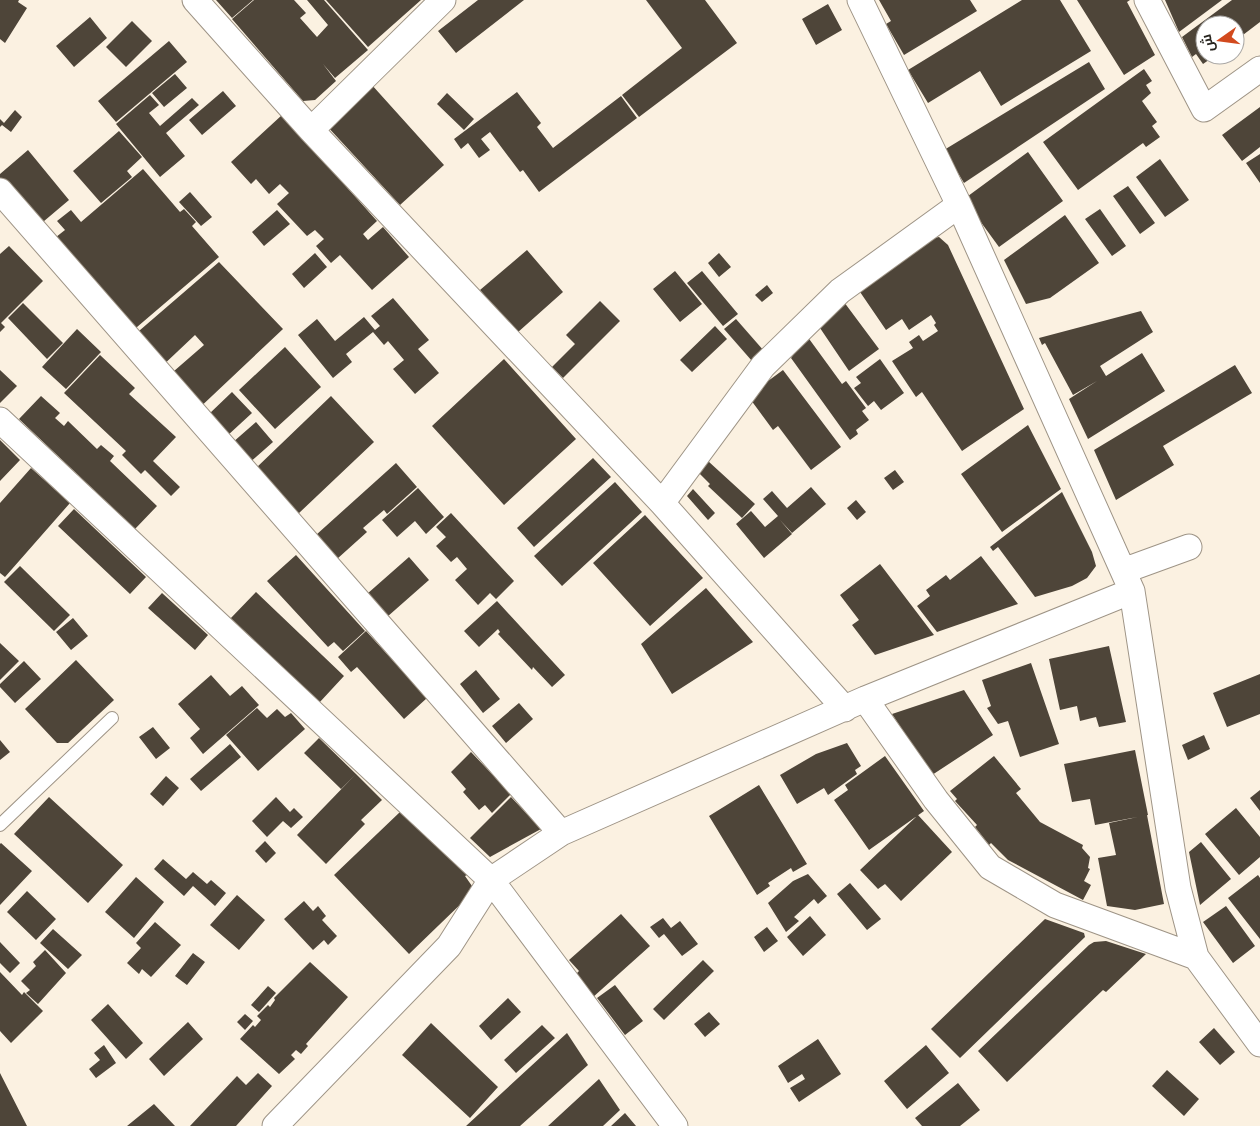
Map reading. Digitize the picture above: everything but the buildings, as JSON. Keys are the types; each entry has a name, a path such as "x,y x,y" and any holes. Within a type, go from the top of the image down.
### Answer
{"street":[{"path":"195,0 311,130 662,503 855,704 990,866 1056,905 1196,957"},
{"path":"311,130 443,0"},
{"path":"860,0 958,205 1127,581 1178,888 1196,957 1260,1044"},
{"path":"1146,0 1204,109 1260,69"},
{"path":"0,191 561,833"},
{"path":"662,503 763,366 840,291 958,205"},
{"path":"0,420 492,880 675,1126"},
{"path":"277,1125 449,946 492,880 561,833 855,704 1127,581 1189,547"}],"lane":[{"path":"0,825 112,718"}]}
